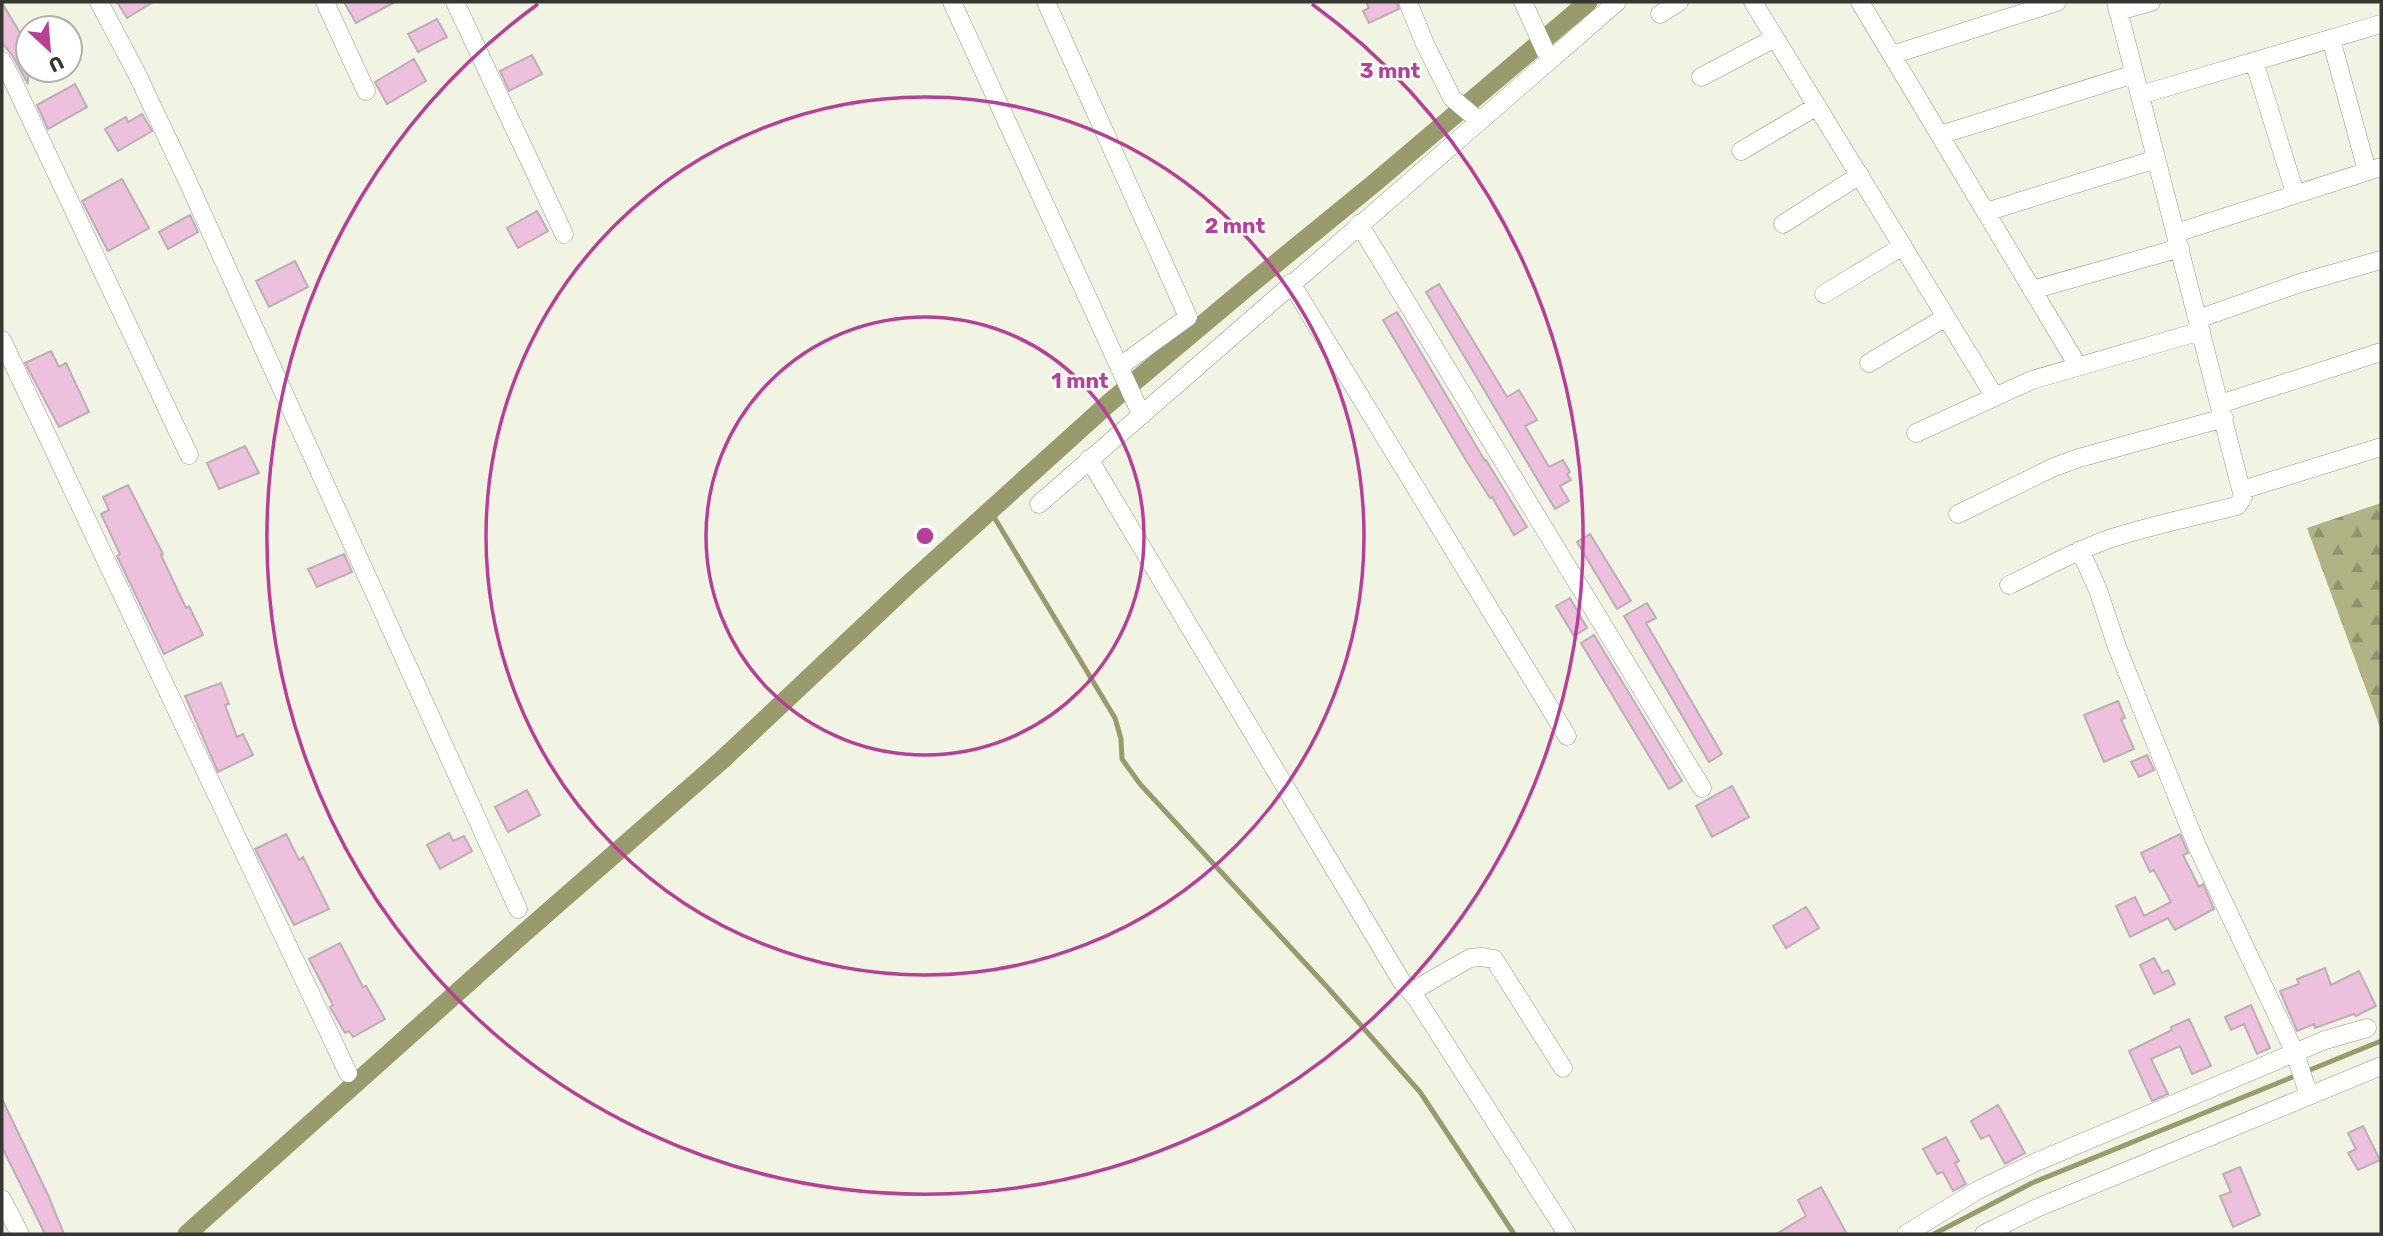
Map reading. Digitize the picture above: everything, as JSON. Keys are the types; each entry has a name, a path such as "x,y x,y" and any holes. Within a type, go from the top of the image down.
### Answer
{"street":[{"path":"99,2 136,72 188,182 518,909"},
{"path":"325,2 366,91"},
{"path":"455,2 564,234"},
{"path":"952,2 1139,409"},
{"path":"1046,2 1188,317 1121,371"},
{"path":"1408,2 1452,98 1478,120"},
{"path":"1523,2 1549,59"},
{"path":"1039,504 1139,409 1292,283 1617,2"},
{"path":"1660,14 1679,2"},
{"path":"1753,2 1995,397"},
{"path":"1860,2 2078,366"},
{"path":"1892,55 2057,2"},
{"path":"2009,585 2111,538 2237,506 2243,497 2117,6 2151,2"},
{"path":"2140,95 2381,24"},
{"path":"1701,77 1775,38"},
{"path":"2032,290 2178,240 2295,193 2374,169 2331,39"},
{"path":"2,61 189,455"},
{"path":"2254,61 2295,193"},
{"path":"1940,135 2134,74"},
{"path":"1741,152 1818,106"},
{"path":"1986,212 2157,159"},
{"path":"1783,224 1860,175"},
{"path":"1359,224 1702,788"},
{"path":"1824,294 1903,246"},
{"path":"1916,433 2032,380 2200,325 2300,284 2381,260"},
{"path":"1292,283 1567,736"},
{"path":"1869,363 1946,317"},
{"path":"2,340 348,1073"},
{"path":"1958,514 2054,467 2222,411 2381,352"},
{"path":"2242,490 2381,447"},
{"path":"1089,459 1402,982 1567,1234"},
{"path":"2080,550 2197,846 2296,1056 2309,1095"},
{"path":"1411,992 1470,958 1494,960 1563,1068"},
{"path":"1906,1234 1978,1190 2034,1163 2296,1056 2325,1040 2367,1028"},
{"path":"1984,1234 2036,1208 2381,1066"},
{"path":"2,1199 20,1234"}],"green space":[{"path":"2381,503 2381,730 2307,528"}],"building":[{"path":"117,2 153,2 127,18"},
{"path":"344,2 395,2 356,23"},
{"path":"1366,2 1397,2 1399,9 1369,23 1363,11 1369,8"},
{"path":"2,3 14,23 14,59 2,43"},
{"path":"437,19 447,37 418,52 408,34"},
{"path":"532,55 542,74 509,91 500,71"},
{"path":"414,59 426,81 387,104 375,82"},
{"path":"75,84 87,107 48,129 37,105"},
{"path":"142,114 152,131 118,151 105,129 126,117 128,122"},
{"path":"122,179 149,228 108,251 82,201"},
{"path":"537,211 548,231 518,248 507,228"},
{"path":"190,215 198,232 168,249 159,232"},
{"path":"295,261 308,287 269,307 256,281"},
{"path":"1439,284 1507,397 1519,390 1537,420 1525,426 1549,467 1563,460 1570,472 1567,474 1571,480 1560,486 1569,501 1555,509 1426,292"},
{"path":"1397,312 1527,527 1514,535 1467,462 1383,320"},
{"path":"51,351 59,367 66,363 89,412 59,427 25,363"},
{"path":"245,446 259,473 219,489 207,463"},
{"path":"128,485 163,554 161,555 186,608 189,606 203,635 164,654 117,556 120,554 101,514 109,510 103,497"},
{"path":"1590,534 1631,601 1617,609 1577,542"},
{"path":"344,554 352,572 317,587 308,569"},
{"path":"1570,598 1587,628 1574,636 1556,606"},
{"path":"1647,603 1656,618 1646,623 1722,754 1709,762 1624,616"},
{"path":"1594,635 1682,781 1669,789 1581,643"},
{"path":"221,683 229,704 225,705 237,737 243,734 253,755 218,772 185,696"},
{"path":"2118,701 2125,718 2121,719 2134,749 2104,762 2084,715"},
{"path":"2147,755 2154,770 2139,777 2131,762"},
{"path":"1732,786 1749,817 1712,837 1696,806"},
{"path":"527,790 540,815 508,832 495,807"},
{"path":"449,833 453,841 464,836 472,851 440,869 427,845"},
{"path":"286,834 299,860 303,857 329,909 294,925 255,849"},
{"path":"2180,834 2188,853 2183,855 2199,887 2203,884 2214,909 2175,930 2168,918 2130,937 2116,906 2135,897 2144,916 2171,902 2154,870 2150,872 2141,853"},
{"path":"1806,907 1819,928 1786,948 1773,926"},
{"path":"340,943 363,987 366,986 385,1019 353,1037 349,1031 345,1033 330,1007 333,1005 309,959"},
{"path":"2154,958 2162,973 2168,970 2175,984 2154,994 2140,965"},
{"path":"2325,968 2331,985 2359,971 2376,1006 2356,1016 2354,1014 2315,1028 2314,1024 2297,1031 2280,991 2299,984 2297,979"},
{"path":"2251,1005 2270,1048 2257,1054 2244,1024 2231,1030 2225,1017"},
{"path":"2189,1019 2211,1066 2192,1074 2180,1046 2151,1059 2168,1094 2152,1101 2129,1051"},
{"path":"2,1099 64,1234 45,1234 2,1147"},
{"path":"1998,1105 2025,1153 2005,1164 1989,1135 1981,1139 1971,1121"},
{"path":"2363,1126 2380,1160 2358,1170 2348,1153 2356,1149 2348,1133"},
{"path":"1946,1137 1959,1161 1955,1163 1966,1184 1953,1191 1943,1172 1937,1174 1923,1149"},
{"path":"2240,1167 2260,1215 2233,1227 2220,1196 2231,1192 2223,1174"},
{"path":"1821,1187 1847,1234 1776,1234 1806,1216 1798,1200"}],"waterway":[{"path":"187,1234 723,759 909,584 1109,403 1588,2"},
{"path":"991,512 1115,718 1121,739 1122,759 1140,784 1420,1092 1514,1234"},
{"path":"1934,1234 2032,1183 2381,1041"}]}
